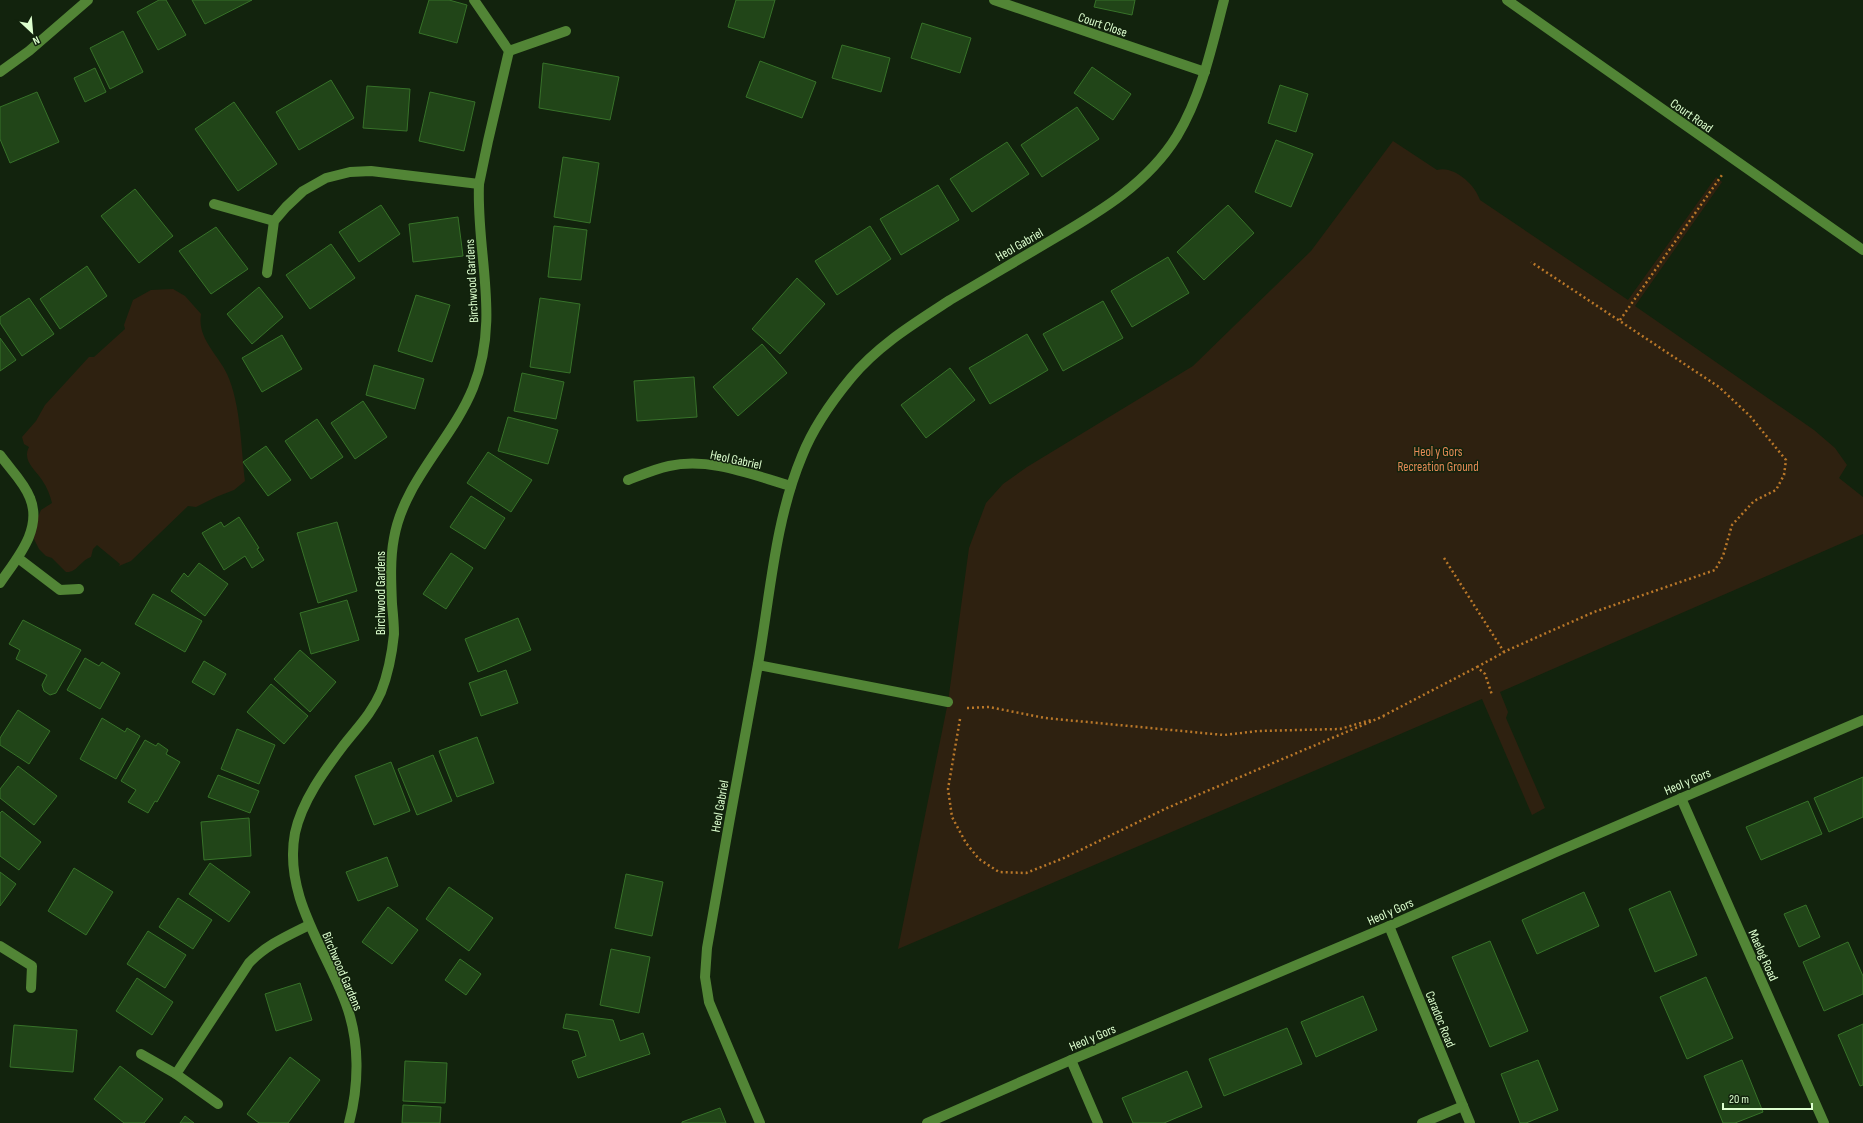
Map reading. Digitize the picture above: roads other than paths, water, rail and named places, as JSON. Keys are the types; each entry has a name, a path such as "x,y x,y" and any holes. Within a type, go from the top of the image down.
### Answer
{"street":[{"path":"0,72 29,51 88,0"},
{"path":"474,0 509,51 566,30"},
{"name":"Court Close","path":"994,0 1205,72"},
{"name":"Heol Gabriel","path":"760,1123 709,1002 705,977 707,948 758,665 781,522 802,454 821,419 851,377 876,351 909,326 963,292 1100,212 1135,186 1158,163 1177,136 1191,108 1205,72 1224,0"},
{"name":"Court Road","path":"1507,0 1732,160 1863,250"},
{"name":"Birchwood Gardens","path":"349,1123 355,1100 357,1070 354,1037 347,1006 309,925 297,884 294,858 295,833 304,809 318,781 368,717 380,694 389,668 394,632 391,570 394,538 403,508 452,427 473,388 484,350 488,314 478,209 479,184 509,51"},
{"path":"267,273 274,221 303,191 326,178 350,172 371,170 479,184"},
{"path":"214,204 274,221"},
{"path":"0,455 24,487 30,499 33,513 32,527 27,542 18,558 0,583"},
{"name":"Heol Gabriel","path":"628,480 668,466 686,464 719,466 792,486"},
{"path":"18,558 60,590 79,589"},
{"path":"758,665 948,702"},
{"name":"Heol y Gors","path":"927,1123 1071,1060 1389,926 1863,720"},
{"name":"Maelog Road","path":"1681,798 1824,1123"},
{"name":"Birchwood Gardens","path":"176,1074 249,962 260,951 274,942 309,925"},
{"name":"Caradoc Road","path":"1389,926 1470,1123"},
{"path":"0,946 32,966 31,988"},
{"path":"141,1054 176,1074 218,1104"},
{"path":"1071,1060 1098,1123"},
{"path":"1422,1123 1463,1106"}],"park label":[{"name":"Heol y Gors Recreation Ground","path":"1438,458"}]}
